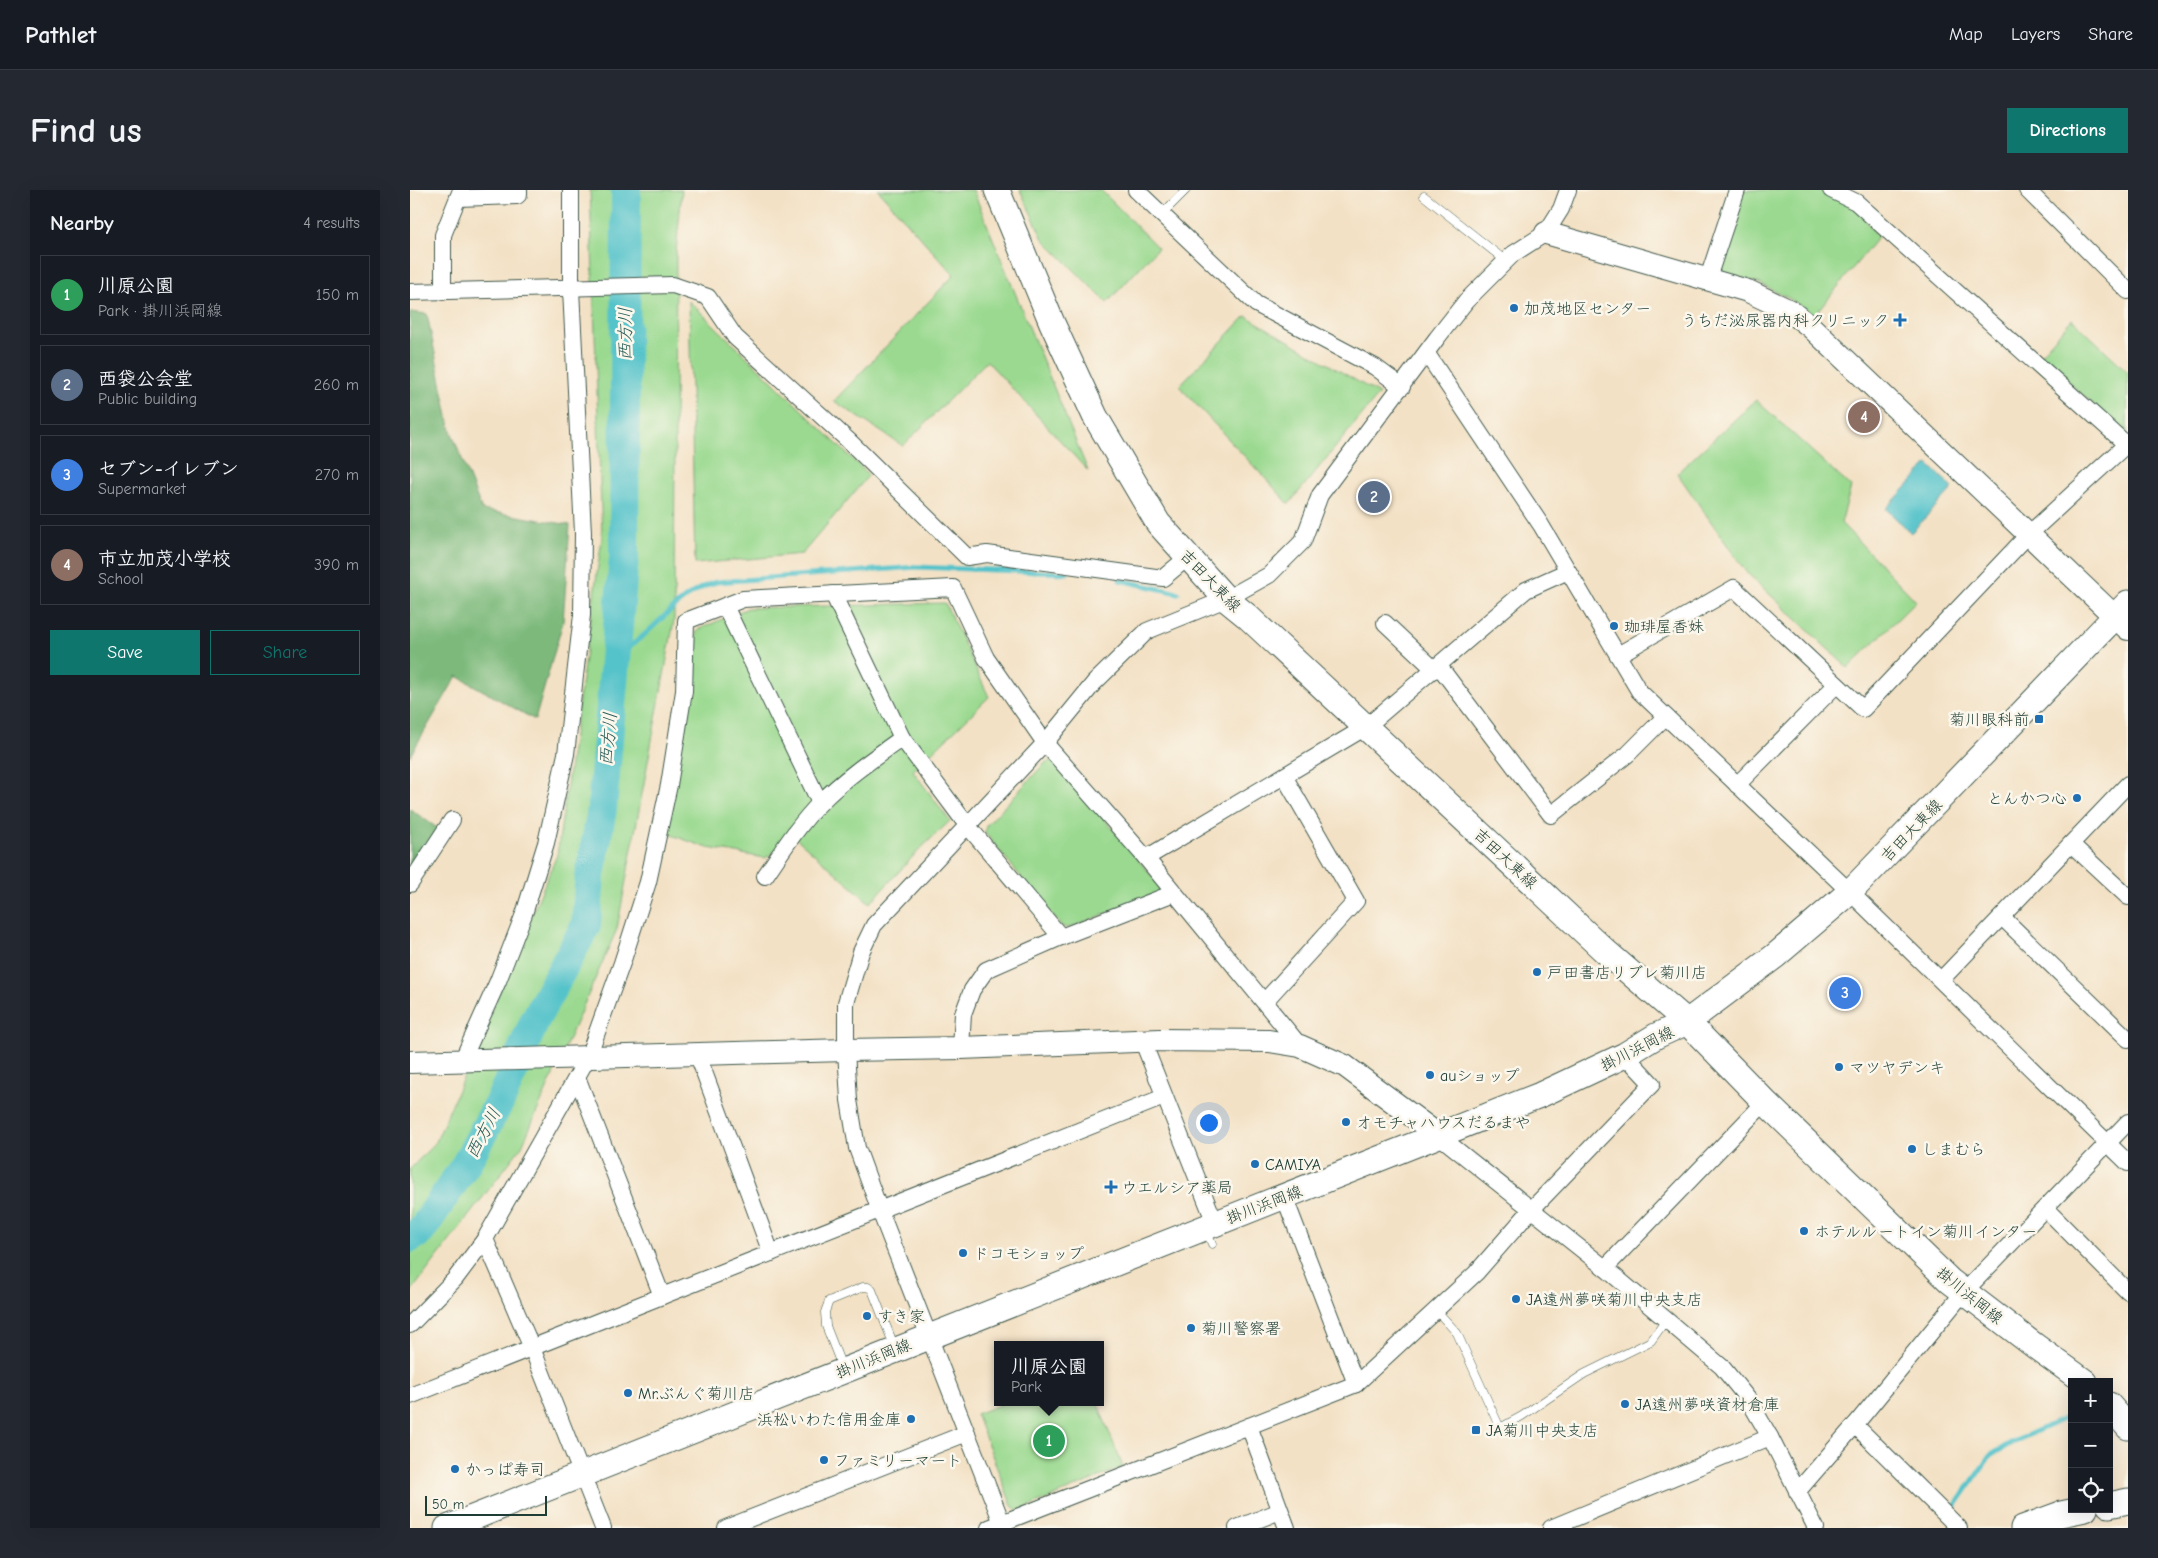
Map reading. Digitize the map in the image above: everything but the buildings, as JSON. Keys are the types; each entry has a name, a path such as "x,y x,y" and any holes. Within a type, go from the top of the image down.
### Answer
{"main road":[{"name":"吉田大東線","path":"997,190 1052,323 1095,416 1158,523 1226,599 1605,951 1687,1022 1775,956 1850,892 2124,616"},
{"name":"掛川浜岡線","path":"447,1528 930,1336 1211,1231 1284,1196 1540,1095 1625,1055 1656,1036 1687,1022 1765,1102 1963,1293 2080,1378"},
{"path":"2113,1410 2128,1427"},
{"path":"2113,1503 2128,1501"},
{"path":"2023,1528 2068,1513"}],"street":[{"path":"443,292 443,235 460,194 516,196 519,194 519,190"},
{"path":"467,1061 524,914 546,843 566,754 582,615 583,533 571,190"},
{"path":"1136,190 1256,304 1375,367 1402,387"},
{"path":"1568,190 1561,209 1546,233 1513,254 1466,301 1320,495 1303,541 1270,575 1226,599 1147,631 1094,683 1045,743 874,924 861,952 848,996 846,1050 849,1100 857,1148 967,1433 998,1526 1356,1384 1476,1273 1531,1210 1652,1084 1625,1055"},
{"path":"1708,278 1737,190"},
{"path":"1618,655 1734,588 1863,709 2029,534 2127,444 1890,231 1856,202 1831,190"},
{"path":"2027,190 2128,291"},
{"path":"1546,233 1748,291 1770,301 1811,327 2029,534 2124,616"},
{"path":"410,292 673,285 708,298 735,337 850,442 967,557 987,554 1163,578 1188,557"},
{"path":"1427,354 1542,525 1639,692 1850,892 2128,1163"},
{"path":"1146,858 1366,727 1526,590 1568,571"},
{"path":"410,1325 455,1279 484,1239 579,1064 622,963 648,882 665,804 684,691 686,621 743,599 953,588 986,658 1045,743 1146,858 1300,1046"},
{"path":"833,594 902,738 967,825 1061,937"},
{"path":"724,606 820,803"},
{"path":"1385,622 1437,668 1551,815 1628,754 1665,717"},
{"path":"1737,784 1836,685"},
{"path":"765,876 787,843 820,803 855,772 902,738"},
{"path":"1265,1001 1356,901 1284,776"},
{"path":"1941,980 2128,784"},
{"path":"410,884 452,820"},
{"path":"2071,844 2128,897"},
{"path":"961,1048 962,1014 972,990 986,970 1061,937 1174,893"},
{"path":"2002,917 2128,1039"},
{"path":"410,1062 467,1061 579,1064 696,1053 961,1048 1246,1039 1287,1042 1300,1046 1345,1066 1438,1135 1605,1268 1722,1367 1748,1399 1770,1437 1816,1528"},
{"path":"1143,1042 1211,1231"},
{"path":"696,1053 772,1253"},
{"path":"579,1064 662,1296"},
{"path":"410,1396 880,1211 1164,1096"},
{"path":"1605,1268 1765,1102"},
{"path":"1797,1492 1855,1425 1963,1293 2128,1122"},
{"path":"1284,1196 1325,1315 1356,1384"},
{"path":"2046,1209 2128,1292"},
{"path":"484,1239 532,1348 604,1528"},
{"path":"1855,1425 1959,1528"},
{"path":"1249,1426 1287,1528"},
{"path":"726,1528 967,1433"},
{"path":"1551,1528 1770,1437"},
{"path":"1237,1528 1280,1511"}],"lane":[{"path":"1162,214 1186,190"},
{"path":"1424,196 1506,261"},
{"path":"843,1370 826,1326 825,1312 829,1301 868,1287 872,1290 895,1350"},
{"path":"1436,1310 1457,1332 1500,1428 1522,1416 1584,1374 1651,1341 1666,1320"}],"green space":[{"path":"590,190 682,190 676,252 674,621 617,929 522,1146 410,1293 410,1169 436,1142 557,855 602,538"},
{"path":"878,190 973,190 1088,471 987,361 903,446 834,401 954,275"},
{"path":"1020,190 1101,190 1158,248 1107,303 1043,239"},
{"path":"1744,190 1844,190 1878,237 1815,315 1761,284 1723,272 1719,264"},
{"path":"689,301 869,475 802,554 695,564"},
{"path":"410,312 427,314 451,431 482,510 570,525 563,622 535,720 457,676 410,756"},
{"path":"1246,316 1379,394 1289,504 1179,386"},
{"path":"2072,319 2128,372 2127,434 2039,356"},
{"path":"1756,400 1851,487 1841,523 1916,601 1848,668 1746,572 1677,473"},
{"path":"945,603 989,697 913,771 950,821 919,850 870,903 796,838 765,858 708,848 663,832 697,630 748,608"},
{"path":"1055,760 1160,886 1158,893 1069,928 1062,927 985,833 986,826 1046,762"},
{"path":"410,809 443,832 410,884"},
{"path":"997,1406 1099,1406 1123,1467 1019,1511 1012,1506 976,1414"}],"water":[{"path":"1928,464 1953,488 1911,533 1886,509"}],"waterway":[{"name":"西方川","path":"410,1238 421,1231 466,1164 501,1099 536,1018 586,925 590,875 602,809 624,557 626,190"},
{"path":"615,657 641,638 686,597 716,582 917,567 1067,573"},
{"path":"1120,580 1178,593"},
{"path":"1953,1509 1990,1456 2011,1443 2068,1417"}],"place":[{"name":"加茂地区センター","path":"1514,308"},
{"name":"うちだ泌尿器内科クリニック","path":"1900,320"},
{"name":"市立加茂小学校","path":"1864,417"},
{"name":"西袋公会堂","path":"1374,497"},
{"name":"珈琲屋香妹","path":"1614,626"},
{"name":"菊川眼科前","path":"2039,719"},
{"name":"とんかつ心","path":"2077,798"},
{"name":"戸田書店リブレ菊川店","path":"1537,972"},
{"name":"セブン-イレブン","path":"1845,993"},
{"name":"マツヤデンキ","path":"1839,1067"},
{"name":"auショップ","path":"1430,1075"},
{"name":"オモチャハウスだるまや","path":"1346,1122"},
{"name":"しまむら","path":"1912,1149"},
{"name":"CAMIYA","path":"1255,1164"},
{"name":"ウエルシア薬局","path":"1111,1187"},
{"name":"ホテルルートイン菊川インター","path":"1804,1231"},
{"name":"ドコモショップ","path":"963,1253"},
{"name":"JA遠州夢咲菊川中央支店","path":"1516,1299"},
{"name":"すき家","path":"867,1316"},
{"name":"菊川警察署","path":"1191,1328"},
{"name":"Mr.ぶんぐ菊川店","path":"628,1393"},
{"name":"JA遠州夢咲資材倉庫","path":"1625,1404"},
{"name":"浜松いわた信用金庫","path":"911,1419"},
{"name":"JA菊川中央支店","path":"1476,1430"},
{"name":"川原公園","path":"1049,1441"},
{"name":"ファミリーマート","path":"824,1460"},
{"name":"かっぱ寿司","path":"455,1469"}]}
